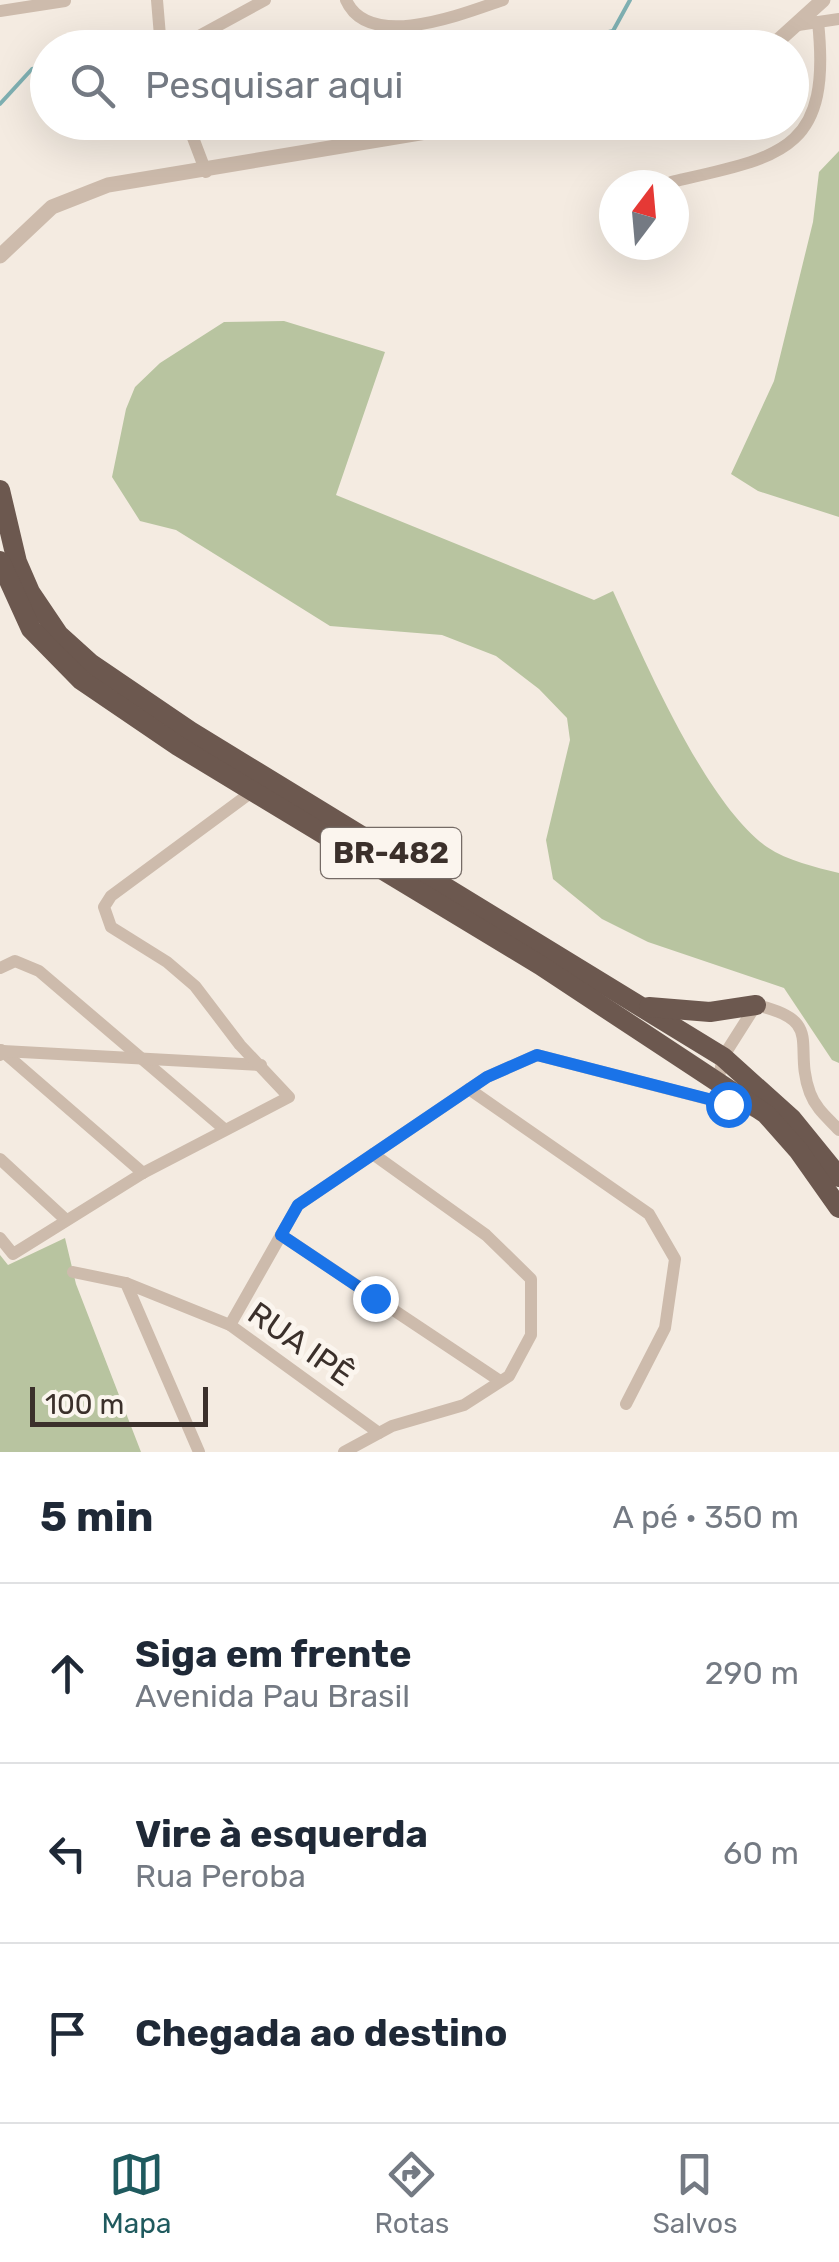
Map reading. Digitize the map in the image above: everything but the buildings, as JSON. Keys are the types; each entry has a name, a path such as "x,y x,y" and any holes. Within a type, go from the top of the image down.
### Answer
{"highway":[{"name":"BR-482","path":"0,490 17,562 41,612 90,663 253,792 365,849 574,966 723,1057 792,1119 839,1177"},
{"name":"BR-482","path":"0,561 30,629 80,680 184,738 365,849 766,1114 839,1208"},
{"path":"540,966 574,966"},
{"path":"641,1006 710,1012 756,1005"}],"street":[{"path":"158,0 160,30"},
{"path":"210,30 265,0"},
{"path":"346,0 365,20 393,28 448,18 503,0"},
{"path":"792,30 823,0"},
{"path":"0,12 64,1"},
{"path":"798,25 839,19"},
{"path":"809,122 818,106 824,73 818,22"},
{"path":"194,140 206,172"},
{"path":"2,258 52,208 108,185 385,140"},
{"path":"689,178 759,162 789,140"},
{"path":"0,1238 13,1254 143,1173 289,1097 240,1046 196,986 111,927 104,907 110,896 253,792"},
{"path":"0,968 15,961 39,970 224,1128"},
{"path":"718,1082 723,1057 756,1005 782,1011 796,1020 806,1040 808,1090 817,1108 837,1127"},
{"path":"1,1052 261,1065"},
{"path":"1,1052 143,1173"},
{"path":"230,1325 298,1205 470,1089 537,1055 766,1114"},
{"path":"470,1089 649,1214 675,1259 665,1328 626,1404"},
{"path":"344,1452 379,1433 464,1404 500,1382 509,1376 532,1335 530,1279 486,1235 373,1154"},
{"path":"0,1159 65,1220"},
{"path":"281,1235 500,1382"},
{"name":"RUA IPÊ","path":"73,1272 126,1283 230,1325 379,1433"},
{"path":"126,1283 198,1452"}],"green space":[{"path":"839,151 839,517 758,491 731,474 774,381 813,222 819,172"},
{"path":"284,321 385,352 336,495 594,600 613,591 679,729 722,799 767,847 793,860 839,873 839,1063 832,1060 784,988 648,942 602,919 553,879 546,840 570,740 567,718 539,689 496,656 442,635 330,626 176,530 140,521 112,477 126,409 135,387 160,363 224,322"},
{"path":"65,1238 76,1284 141,1452 0,1452 0,1255 8,1265"}],"waterway":[{"path":"614,30 630,0"},
{"path":"0,104 30,71"}],"route":[{"path":"375,1298 281,1235 298,1205 487,1077 537,1055 728,1104"}]}
